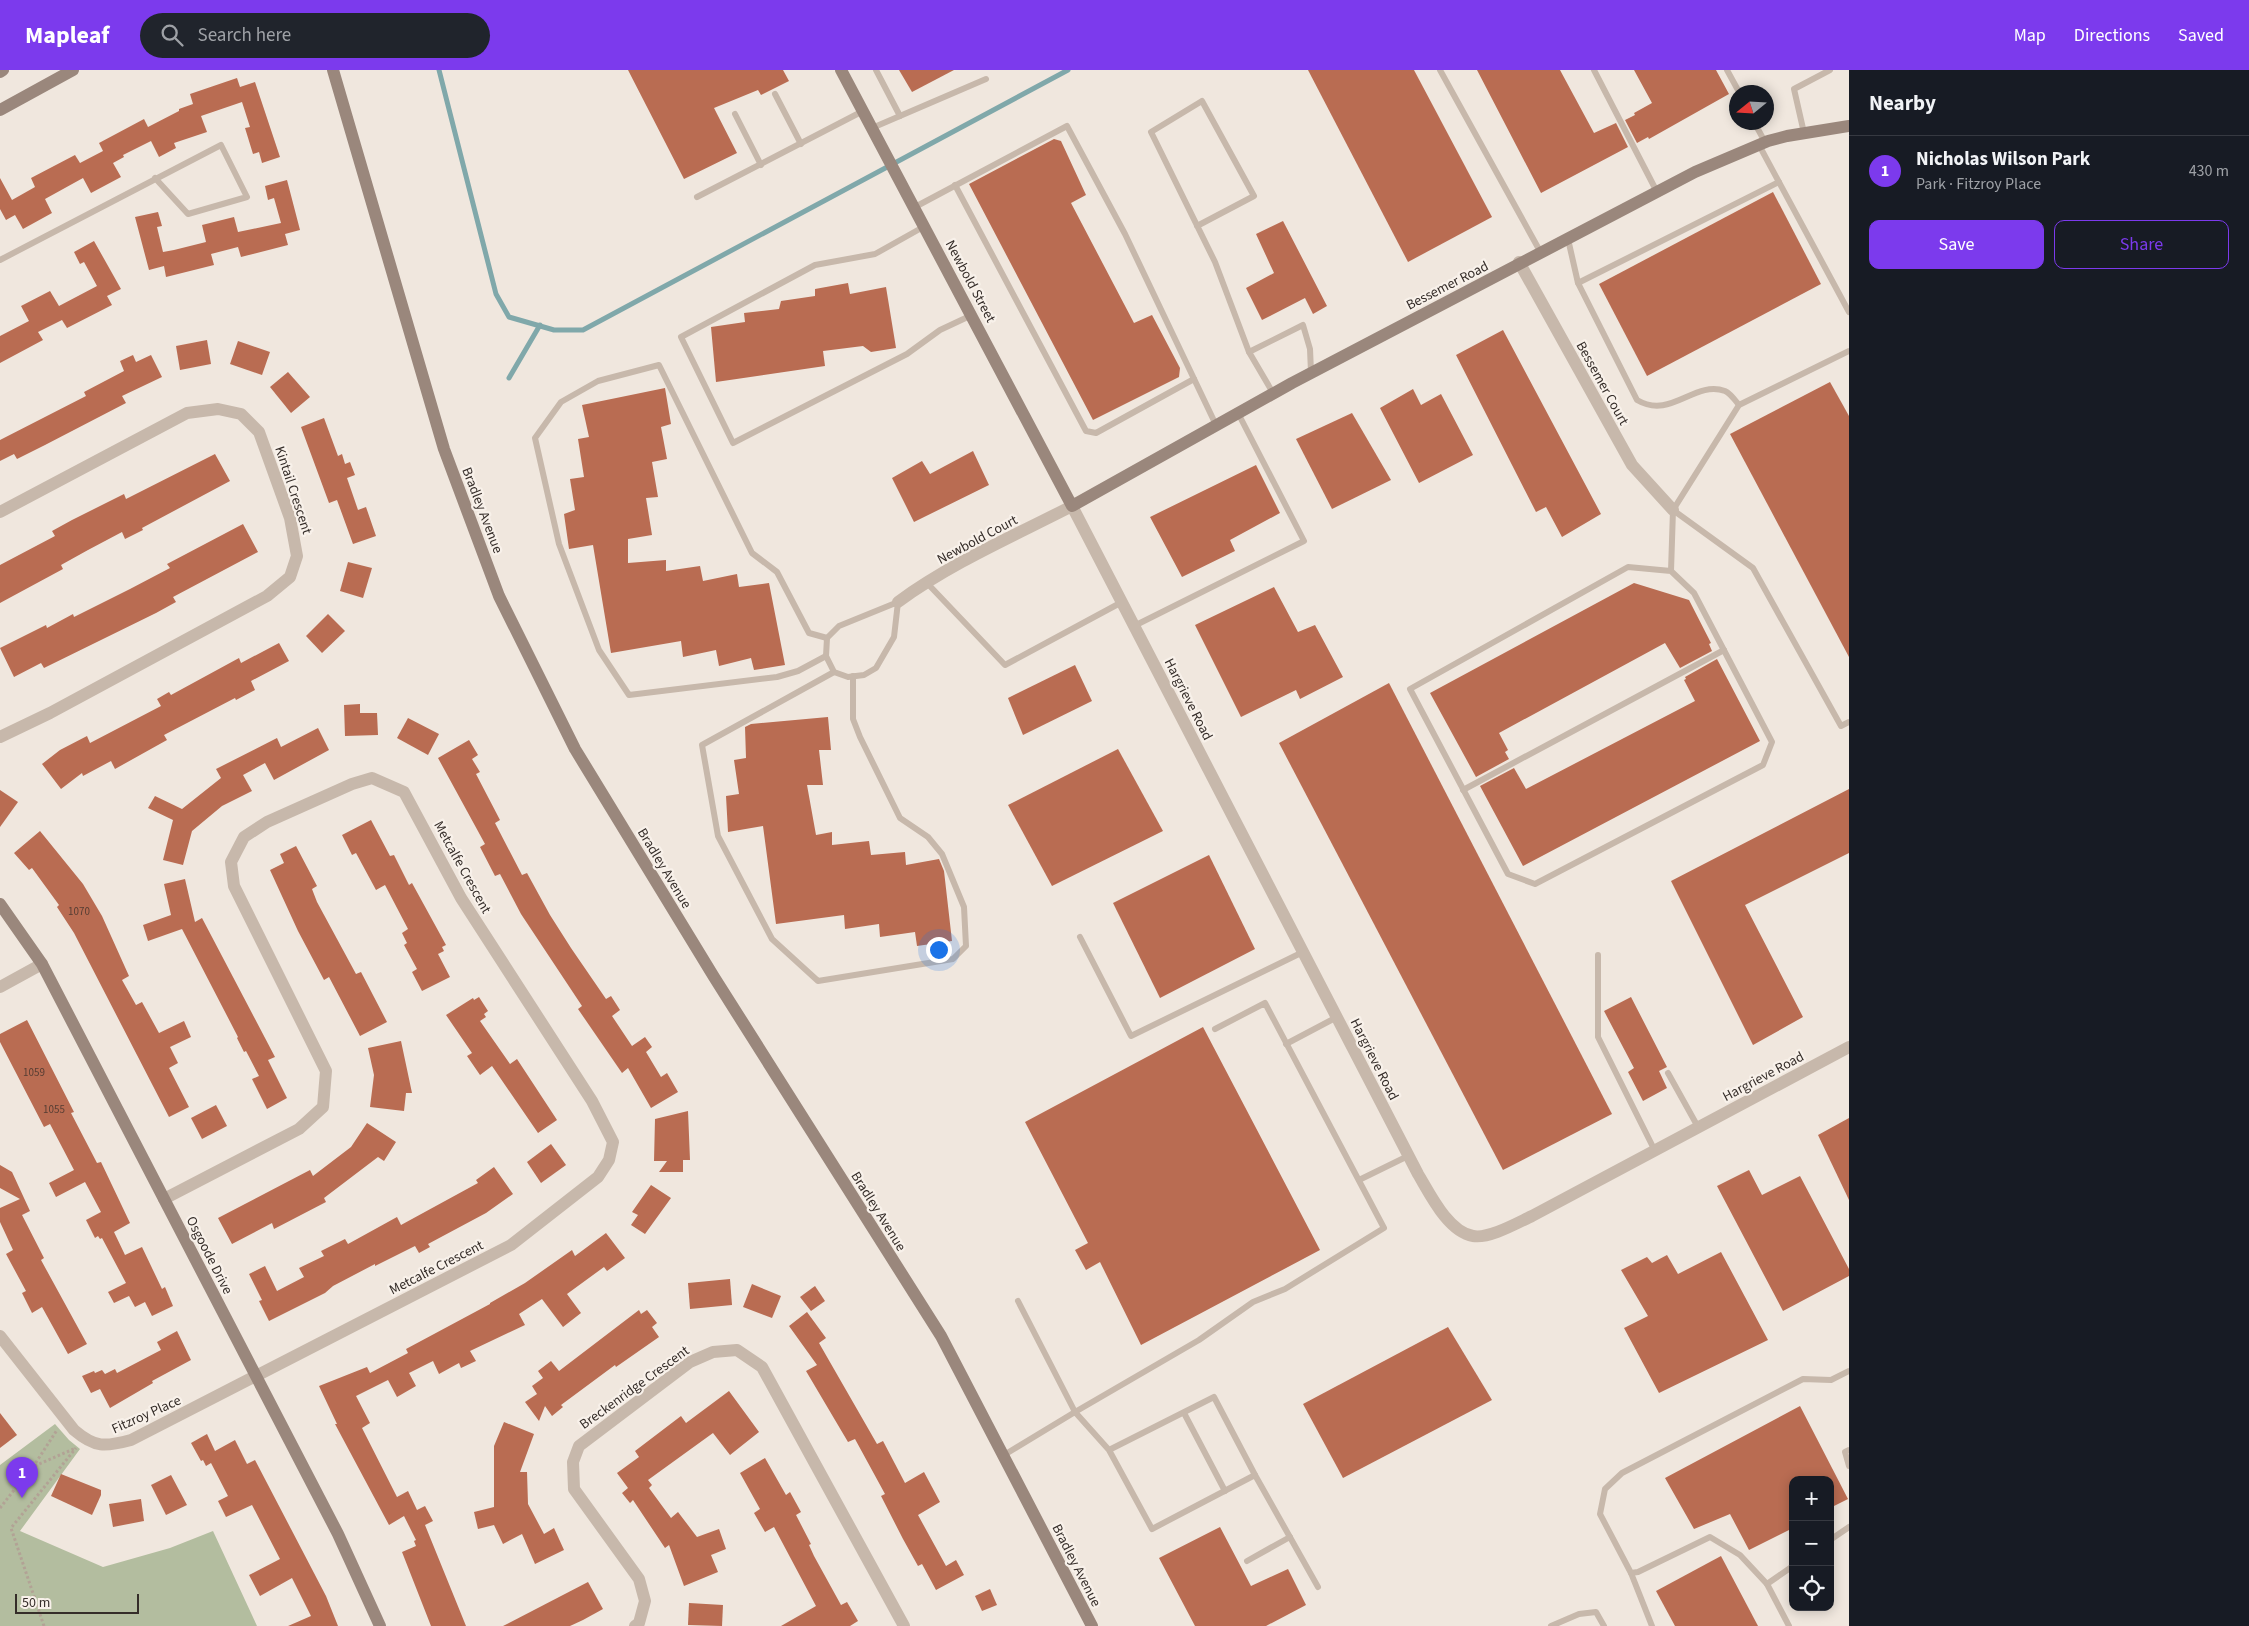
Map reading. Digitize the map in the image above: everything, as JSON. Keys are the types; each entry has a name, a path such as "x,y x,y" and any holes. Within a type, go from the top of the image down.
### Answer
{"street":[{"path":"0,110 73,70"},
{"name":"Bradley Avenue","path":"333,70 444,449 499,596 575,749 714,977 941,1336 1092,1626"},
{"name":"Newbold Street","path":"841,70 1072,506"},
{"name":"Bessemer Road","path":"1072,506 1311,372 1695,172 1762,143 1804,133 1849,126"},
{"name":"Bessemer Court","path":"1519,262 1632,465 1674,510"},
{"name":"Kintail Crescent","path":"0,512 187,413 218,409 241,414 259,432 290,518 297,556 290,577 267,596 50,713 0,737"},
{"name":"Newbold Court","path":"898,602 927,583 1072,506"},
{"name":"Hargrieve Road","path":"1072,506 1408,1156 1450,1224 1473,1236 1496,1232 1532,1216 1849,1046"},
{"name":"Metcalfe Crescent","path":"164,1199 300,1129 323,1107 326,1071 234,886 231,862 244,837 267,822 352,784 372,778 404,792 461,898 592,1101 613,1142 609,1160 598,1177 511,1245 256,1377"},
{"name":"Osgoode Drive","path":"0,904 42,964 338,1534 380,1626"},
{"path":"0,987 42,964"},
{"name":"Fitzroy Place","path":"0,1336 74,1430 88,1442 109,1446 131,1440 256,1377"},
{"name":"Breckenridge Crescent","path":"635,1626 639,1623 645,1601 639,1579 574,1489 573,1462 580,1446 690,1362 713,1352 737,1350 762,1367 904,1626"}],"lane":[{"path":"876,70 900,116"},
{"path":"1440,70 1541,253"},
{"path":"1594,70 1657,192"},
{"path":"1727,70 1735,85"},
{"path":"1804,133 1794,89 1830,70"},
{"path":"872,128 986,79"},
{"path":"775,94 801,144"},
{"path":"1197,226 1254,196 1202,101 1151,132 1197,226 1215,262 1249,352 1273,393"},
{"path":"697,198 863,112"},
{"path":"736,114 761,165"},
{"path":"915,207 1067,126 1125,234 1216,425"},
{"path":"1757,130 1779,182 1849,312"},
{"path":"0,260 155,178 221,145 247,197 188,214 155,178"},
{"path":"1578,283 1779,182"},
{"path":"955,185 1086,431 1096,433 1194,380"},
{"path":"925,226 875,254 815,264 681,337 733,444 907,354 940,330 972,315"},
{"path":"1568,239 1578,283 1637,400 1648,406 1660,407 1712,389 1727,392 1739,404"},
{"path":"1249,352 1303,325 1310,349 1311,372"},
{"path":"1671,571 1674,510 1739,404 1849,351"},
{"path":"826,656 798,671 777,677 629,695 599,650 559,544 535,438 561,402 598,381 659,365 752,553 777,572 809,633 827,638"},
{"path":"1134,626 1304,541 1238,413"},
{"path":"1674,510 1753,568 1841,726 1849,722"},
{"path":"1628,567 1671,571 1694,593 1772,742 1763,765 1535,884 1508,874 1410,690 1628,567"},
{"path":"927,583 1005,665 1122,602"},
{"path":"898,602 894,637 876,668 864,675 848,677 834,672 826,656 827,638 839,626 898,602"},
{"path":"1464,790 1724,650"},
{"path":"834,672 702,745 718,836 772,940 818,981 953,959 966,946 964,907 942,854 928,837 900,818 860,737 853,719 853,676"},
{"path":"1080,937 1131,1036 1303,952"},
{"path":"1598,955 1598,1038 1655,1150"},
{"path":"1004,1455 1199,1340 1253,1302 1285,1289 1384,1228 1264,1003 1215,1029"},
{"path":"1286,1044 1336,1017"},
{"path":"1668,1073 1698,1127"},
{"path":"1358,1180 1408,1156"},
{"path":"1018,1301 1075,1412 1110,1450 1152,1529 1255,1475"},
{"path":"1652,1626 1631,1573 1600,1514 1605,1489 1622,1473 1804,1379 1831,1380 1849,1371"},
{"path":"1110,1450 1214,1397 1318,1587"},
{"path":"1184,1413 1226,1491"},
{"path":"1849,1450 1845,1452 1849,1466"},
{"path":"1834,1537 1849,1527"},
{"path":"1247,1561 1290,1537"},
{"path":"1631,1573 1638,1572 1710,1537 1740,1555 1767,1584 1789,1626"},
{"path":"1767,1584 1789,1569"},
{"path":"1551,1626 1579,1614 1596,1612 1604,1626"}],"path":[{"path":"0,1508 32,1468 58,1428"},
{"path":"32,1468 77,1447 11,1528 44,1626"}],"green space":[{"path":"55,1424 80,1449 20,1531 103,1567 170,1548 213,1531 257,1626 0,1626 0,1465"}],"building":[{"path":"628,70 783,70 789,81 761,95 758,90 714,108 737,153 684,179"},
{"path":"899,70 954,70 912,92"},
{"path":"1308,70 1414,70 1492,217 1408,262"},
{"path":"1477,70 1560,70 1594,133 1616,123 1628,147 1541,193"},
{"path":"1634,70 1716,70 1729,94 1649,139 1648,137 1637,143 1625,120 1652,103"},
{"path":"237,78 240,87 255,82 280,157 262,163 259,152 253,154 245,128 250,127 242,102 201,116 207,132 174,143 176,148 159,157 151,141 123,155 124,157 113,163 121,177 91,193 83,178 45,199 52,213 23,229 15,215 6,220 0,209 0,178 12,200 35,187 31,178 75,155 80,163 103,151 99,143 144,119 148,127 179,111 179,109 193,104 190,94"},
{"path":"1054,139 1061,141 1086,195 1071,203 1134,323 1152,315 1180,368 1179,377 1093,420 969,184"},
{"path":"287,180 300,230 285,234 288,245 241,257 238,247 211,254 214,265 166,277 164,266 149,270 135,217 158,212 162,226 157,227 163,252 174,250 206,242 202,225 234,217 238,232 281,223 274,198 268,200 265,186"},
{"path":"1773,192 1821,284 1647,376 1599,284"},
{"path":"1283,221 1327,306 1313,314 1305,298 1262,320 1246,288 1274,273 1256,234"},
{"path":"94,241 121,289 107,296 112,305 67,328 62,320 38,332 43,340 0,363 0,336 29,321 21,306 50,291 59,306 97,286 84,262 80,264 74,252"},
{"path":"848,283 850,294 886,287 896,348 871,352 863,346 823,351 825,366 716,382 711,327 745,322 744,313 779,309 781,301 815,296 815,289"},
{"path":"1503,330 1601,514 1562,537 1546,507 1536,512 1456,355"},
{"path":"207,340 211,364 180,370 176,346"},
{"path":"238,341 270,352 262,375 230,364"},
{"path":"133,355 136,362 151,355 162,377 122,396 126,403 45,445 17,459 14,454 0,461 0,440 86,396 84,392 124,371 120,361"},
{"path":"288,372 310,397 291,413 270,387"},
{"path":"1830,382 1849,416 1849,657 1730,434"},
{"path":"665,388 671,424 661,427 667,459 652,462 658,497 646,498 652,535 628,539 628,563 666,560 666,571 700,566 703,581 737,574 739,587 769,583 785,665 754,670 751,658 719,666 716,650 683,657 681,641 611,653 593,545 569,549 564,514 575,510 570,479 584,477 578,439 589,437 582,405"},
{"path":"1413,389 1421,405 1441,394 1473,455 1419,483 1380,408"},
{"path":"1352,413 1391,480 1332,509 1296,439"},
{"path":"324,418 338,456 342,454 345,464 350,462 355,475 347,478 358,510 366,507 376,536 353,544 337,500 329,503 301,427"},
{"path":"973,451 989,485 914,522 892,478 922,461 930,474"},
{"path":"215,454 230,481 125,539 122,532 88,550 61,565 63,569 0,603 0,565 55,536 52,531 72,520 124,494 126,499"},
{"path":"1256,465 1280,513 1230,540 1235,551 1182,577 1150,517"},
{"path":"243,524 258,552 173,597 176,602 156,613 44,668 41,663 14,677 0,648 46,625 47,628 73,614 74,617 130,589 170,568 167,564"},
{"path":"348,562 372,568 363,598 340,591"},
{"path":"1634,583 1689,600 1711,643 1709,644 1712,651 1680,668 1665,643 1499,733 1508,750 1505,752 1509,759 1476,777 1430,693"},
{"path":"1274,587 1298,632 1315,625 1343,677 1300,699 1296,690 1241,717 1195,625"},
{"path":"328,614 345,631 322,653 306,636"},
{"path":"279,643 289,661 251,681 255,690 236,700 235,698 164,735 167,740 115,769 111,761 83,776 82,773 61,789 42,764 60,750 87,736 90,743 161,706 157,699 169,692 171,695 239,658 241,663"},
{"path":"1717,659 1760,741 1523,866 1480,786 1514,768 1526,789 1695,701 1684,680 1686,679 1685,677"},
{"path":"1075,665 1092,701 1023,735 1008,698"},
{"path":"1389,683 1612,1114 1503,1170 1279,743"},
{"path":"360,704 360,713 377,713 378,735 345,736 344,705"},
{"path":"828,717 831,750 819,750 823,785 807,785 816,835 832,832 832,845 869,841 871,855 905,852 906,865 939,859 944,871 952,941 917,946 915,932 880,937 879,924 845,929 844,915 776,924 763,826 728,832 726,796 739,794 734,760 746,758 745,727 751,724"},
{"path":"408,718 439,734 428,755 397,738"},
{"path":"318,728 329,750 274,780 265,763 243,775 252,791 222,806 192,831 183,865 163,860 173,820 148,808 155,796 182,809 221,778 216,769 277,738 281,747"},
{"path":"469,740 478,755 472,759 480,772 476,774 500,820 495,823 522,875 527,873 550,915 606,999 611,996 620,1010 612,1016 632,1046 645,1037 652,1047 646,1052 661,1077 667,1073 678,1092 651,1108 628,1068 622,1073 578,1009 582,1006 521,914 500,874 495,876 480,847 485,844 438,758"},
{"path":"1118,749 1163,831 1052,886 1008,805"},
{"path":"1849,789 1849,853 1745,905 1803,1017 1753,1045 1671,881"},
{"path":"0,790 18,802 0,827"},
{"path":"371,820 390,856 394,855 409,885 412,883 446,945 442,947 444,951 438,954 450,977 422,991 412,972 417,969 404,945 407,943 402,933 408,929 385,885 376,890 356,853 352,855 342,835"},
{"path":"40,831 83,884 102,916 129,976 122,980 136,1005 142,1002 159,1033 184,1021 191,1037 170,1047 178,1063 169,1068 189,1107 169,1117 74,933 57,907 59,905 32,868 29,870 14,853"},
{"path":"296,846 317,886 312,889 317,902 356,974 361,972 387,1022 360,1036 329,977 324,980 298,931 270,870 284,863 280,854"},
{"path":"1209,855 1255,949 1160,998 1113,903"},
{"path":"185,879 195,922 202,918 275,1057 268,1060 287,1098 267,1109 252,1079 259,1076 246,1051 244,1052 182,929 148,941 143,925 171,915 164,884"},
{"path":"479,997 488,1011 484,1014 486,1017 480,1021 510,1064 517,1059 557,1120 538,1133 492,1066 480,1075 467,1056 472,1053 446,1015 473,998 474,1000"},
{"path":"1631,997 1667,1067 1659,1071 1667,1088 1643,1101 1628,1072 1634,1068 1604,1011"},
{"path":"27,1020 74,1112 71,1113 97,1163 101,1162 130,1223 114,1232 125,1255 142,1247 162,1289 165,1287 173,1306 152,1316 145,1302 135,1307 129,1296 114,1303 108,1292 126,1283 102,1238 100,1239 98,1236 95,1238 86,1220 101,1212 85,1182 56,1197 49,1183 74,1170 50,1124 44,1127 0,1042 0,1034"},
{"path":"1203,1027 1320,1250 1141,1345 1100,1262 1086,1270 1075,1250 1088,1243 1025,1122"},
{"path":"401,1041 412,1093 406,1093 404,1111 370,1107 374,1075 368,1048"},
{"path":"216,1105 227,1126 202,1139 191,1118"},
{"path":"688,1111 690,1160 683,1160 683,1172 659,1172 667,1161 654,1161 655,1119"},
{"path":"1849,1118 1849,1200 1818,1135"},
{"path":"367,1123 396,1142 384,1161 378,1157 324,1198 326,1202 274,1229 272,1223 232,1244 218,1218 310,1170 313,1176 351,1147"},
{"path":"551,1144 566,1165 541,1183 527,1162"},
{"path":"0,1165 12,1172 30,1211 22,1215 44,1258 41,1260 87,1344 68,1354 42,1307 32,1313 22,1293 26,1291 6,1254 13,1250 0,1222 0,1208 20,1199 0,1188"},
{"path":"494,1167 513,1194 486,1213 428,1244 430,1247 419,1253 415,1246 375,1266 375,1264 333,1286 325,1293 269,1321 259,1301 262,1300 249,1274 265,1266 277,1291 304,1277 299,1268 324,1256 321,1251 345,1239 348,1244 397,1217 401,1225 478,1183 476,1180"},
{"path":"1749,1170 1762,1195 1800,1176 1849,1269 1849,1276 1783,1311 1717,1186"},
{"path":"651,1185 671,1198 645,1234 631,1225 638,1215 632,1212"},
{"path":"606,1233 625,1258 607,1271 604,1267 567,1294 581,1313 563,1327 542,1299 519,1314 525,1325 470,1351 476,1361 461,1368 459,1363 439,1374 433,1361 409,1373 416,1386 397,1397 388,1380 356,1396 370,1423 362,1428 397,1497 408,1491 417,1510 425,1506 433,1521 425,1525 466,1626 431,1626 402,1552 416,1546 414,1541 416,1540 404,1516 389,1525 335,1424 337,1424 319,1386 367,1367 370,1373 408,1353 406,1349 490,1304 525,1283 572,1250 575,1256"},
{"path":"1721,1252 1768,1340 1659,1393 1624,1328 1648,1316 1621,1270 1647,1257 1652,1263 1667,1255 1678,1274"},
{"path":"730,1279 732,1305 690,1309 688,1283"},
{"path":"752,1284 781,1296 772,1318 743,1307"},
{"path":"815,1286 825,1301 811,1311 800,1297"},
{"path":"639,1310 641,1314 647,1310 657,1323 652,1327 659,1337 616,1367 615,1365 561,1405 563,1407 552,1416 545,1406 539,1421 525,1402 537,1394 532,1386 543,1378 538,1371 551,1361 559,1371"},
{"path":"807,1312 826,1338 819,1343 877,1444 883,1441 905,1483 924,1472 940,1502 918,1515 946,1566 956,1560 964,1575 936,1590 922,1564 918,1566 903,1539 881,1496 885,1494 855,1439 848,1442 806,1371 817,1365 789,1326"},
{"path":"1448,1327 1492,1400 1343,1478 1303,1404"},
{"path":"177,1331 191,1360 152,1381 153,1383 110,1408 100,1389 91,1393 82,1376 102,1370 105,1374 115,1369 117,1373 161,1350 157,1342"},
{"path":"729,1391 759,1432 730,1455 713,1433 648,1480 652,1485 649,1488 671,1518 678,1512 697,1537 719,1529 726,1549 711,1555 718,1572 684,1586 669,1545 665,1548 633,1500 630,1503 622,1493 628,1488 617,1473 639,1457 635,1451 681,1416 686,1423"},
{"path":"1800,1406 1848,1499 1834,1506 1834,1476 1789,1476 1789,1530 1749,1550 1730,1514 1694,1529 1665,1478"},
{"path":"0,1413 17,1435 0,1448"},
{"path":"504,1422 534,1434 520,1472 527,1472 528,1504 544,1534 554,1528 564,1550 535,1564 522,1534 503,1544 494,1525 478,1529 474,1512 494,1507 494,1446"},
{"path":"207,1434 215,1451 235,1440 247,1464 255,1460 326,1596 338,1626 288,1626 311,1616 292,1578 260,1596 249,1575 280,1559 252,1505 226,1517 218,1501 228,1496 211,1463 206,1466 203,1460 201,1461 191,1443"},
{"path":"765,1458 786,1495 790,1492 801,1512 796,1515 811,1544 809,1545 814,1556 841,1605 847,1602 858,1621 850,1626 781,1626 816,1606 774,1527 765,1532 754,1513 760,1509 740,1473"},
{"path":"61,1474 101,1490 101,1495 92,1515 51,1496"},
{"path":"171,1475 187,1505 166,1515 151,1485"},
{"path":"141,1499 144,1521 113,1527 109,1504"},
{"path":"1220,1527 1251,1586 1288,1569 1306,1605 1266,1626 1195,1626 1159,1558"},
{"path":"1721,1556 1758,1626 1675,1626 1656,1591"},
{"path":"588,1582 603,1609 583,1620 570,1626 503,1626"},
{"path":"990,1589 997,1605 982,1611 975,1596"},
{"path":"689,1603 723,1605 722,1626 688,1625"}],"waterway":[{"path":"439,70 496,294 509,317 554,330 583,330 1068,70"},
{"path":"509,378 540,325"}],"place":[{"name":"Nicholas Wilson Park","path":"22,1498"}]}
